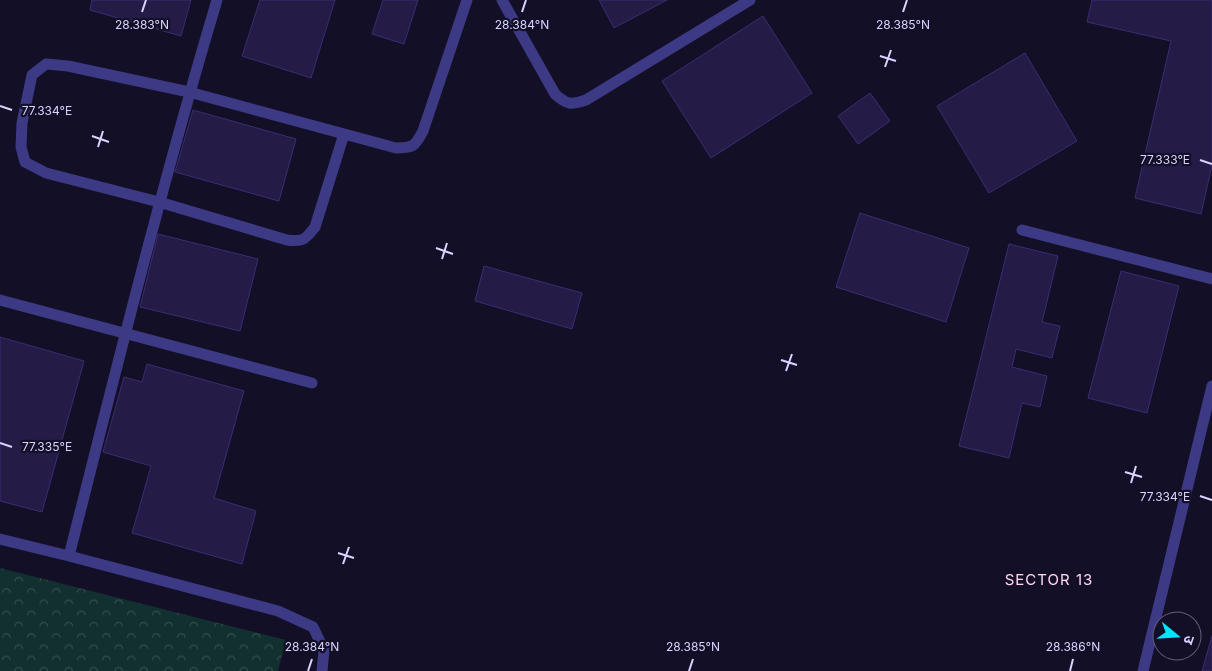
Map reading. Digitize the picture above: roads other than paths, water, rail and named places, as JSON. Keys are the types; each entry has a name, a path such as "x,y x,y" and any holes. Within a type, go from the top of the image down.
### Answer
{"lane":[{"path":"69,556 159,202 217,0"},
{"path":"344,134 315,227 308,236 299,241 287,240 159,202 46,174 26,162 21,147 22,123 32,76 46,64 68,66 190,92 396,148 408,148 417,143 423,131 467,0"},
{"path":"502,0 555,94 564,102 575,104 586,100 750,0"},
{"path":"1022,230 1212,279"},
{"path":"0,300 312,383"},
{"path":"1143,671 1212,386"},
{"path":"0,539 278,611 313,627 324,650 322,671"}],"district":[{"name":"SECTOR 13","path":"1049,580"}]}
